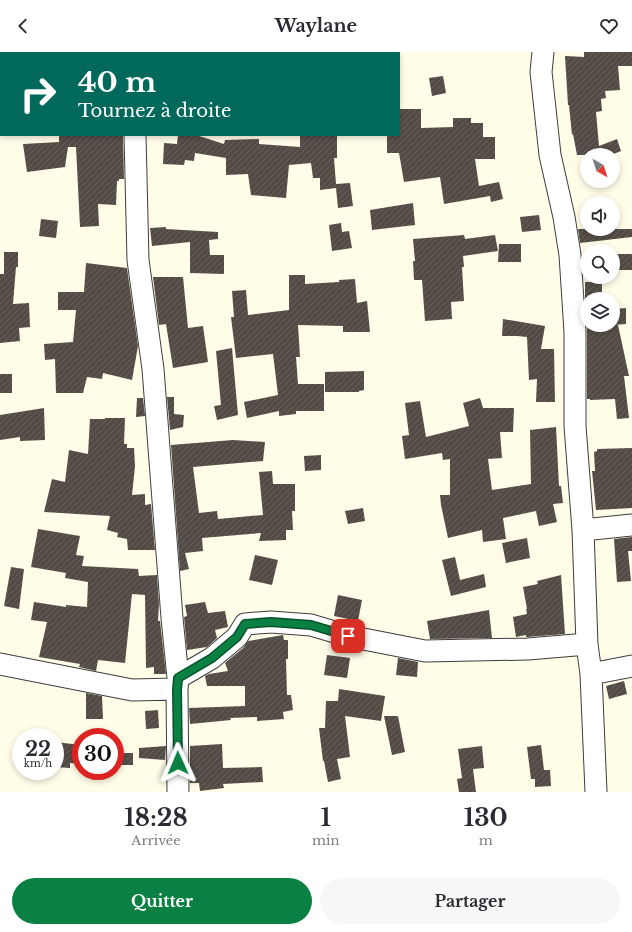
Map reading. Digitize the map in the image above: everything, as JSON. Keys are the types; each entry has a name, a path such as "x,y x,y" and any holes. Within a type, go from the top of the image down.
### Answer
{"street":[{"path":"543,52 542,72 550,155 564,217 570,255 575,332 575,426 583,530 587,644 591,674 596,792"},
{"path":"135,136 138,260 153,369 178,684 178,792"},
{"path":"583,530 632,524"},
{"path":"0,664 132,690 178,684 237,637 245,624 271,622 311,625 348,636 425,652 528,649 587,644"},
{"path":"591,674 632,666"}],"building":[{"path":"584,52 632,52 632,66 618,66 620,90 605,91 606,98 601,99 602,111 596,112 599,146 617,139 620,148 580,148 580,155 577,155 573,134 572,135 568,105 565,56 584,57"},
{"path":"443,76 446,93 432,96 429,78"},
{"path":"400,109 421,109 421,128 453,127 453,118 471,118 471,123 483,123 483,137 495,137 495,159 475,159 479,186 499,182 503,199 491,202 490,196 444,204 440,177 404,182 399,153 387,153 387,136 400,136"},
{"path":"59,136 123,136 124,179 119,179 119,181 117,181 116,205 98,204 99,226 80,227 76,147 68,147 65,167 27,172 23,144 59,142"},
{"path":"178,136 199,136 224,144 225,140 259,139 259,144 300,147 300,136 337,136 337,158 334,158 336,184 350,183 353,206 338,208 336,188 320,190 320,178 313,178 311,163 289,165 286,198 251,195 248,174 226,175 226,158 195,153 194,161 185,160 184,165 163,164 164,143 177,144"},
{"path":"413,203 415,225 372,230 370,210"},
{"path":"539,215 541,230 522,232 520,217"},
{"path":"41,219 58,221 56,238 39,236"},
{"path":"341,223 342,232 349,231 352,248 332,251 329,225"},
{"path":"166,227 166,229 218,232 218,239 209,240 210,255 224,255 224,274 190,273 190,242 152,246 150,228"},
{"path":"578,229 580,229 580,236 620,236 620,229 632,229 632,237 580,243"},
{"path":"464,235 465,239 495,235 498,251 463,256 464,267 462,267 464,301 451,302 452,319 425,321 422,280 414,280 413,261 415,261 413,239"},
{"path":"499,244 521,244 521,262 498,262"},
{"path":"4,252 18,252 18,267 16,267 13,304 29,303 30,327 19,328 20,341 0,343 0,274 4,274"},
{"path":"620,254 632,254 632,270 620,270"},
{"path":"86,263 127,268 138,346 132,380 103,373 102,379 87,377 83,393 56,393 55,359 45,360 44,344 73,342 76,310 58,310 58,292 84,292"},
{"path":"289,275 305,275 305,284 339,282 339,280 355,279 357,303 367,301 370,332 343,332 343,326 298,325 300,357 296,357 298,384 324,384 324,411 296,411 296,414 279,416 279,411 247,418 244,402 278,395 273,354 236,358 231,317 234,317 232,291 246,290 248,315 289,310"},
{"path":"153,277 183,277 188,328 203,326 208,362 173,368 166,324 159,325"},
{"path":"585,284 602,284 602,292 585,292"},
{"path":"620,308 626,308 626,324 620,324"},
{"path":"503,319 545,326 541,349 554,349 555,402 536,402 537,379 529,380 527,337 502,336"},
{"path":"587,332 620,332 629,376 624,376 629,418 617,419 615,399 587,399"},
{"path":"232,348 238,415 217,420 214,406 221,405 216,351"},
{"path":"364,371 364,390 359,392 325,392 325,372"},
{"path":"0,374 12,374 12,393 0,393"},
{"path":"167,397 174,397 174,414 184,415 183,427 170,430"},
{"path":"137,398 143,398 145,416 136,417"},
{"path":"480,398 483,408 514,408 513,432 500,432 502,458 488,459 492,490 531,484 530,430 556,427 559,486 561,486 563,503 553,504 557,522 539,526 536,511 503,518 506,539 483,542 482,530 448,538 440,495 450,495 450,459 443,460 442,453 405,459 402,436 409,435 405,403 420,401 426,437 469,426 463,403"},
{"path":"44,408 45,440 20,441 20,437 0,440 0,415"},
{"path":"125,418 124,444 127,444 127,448 134,448 135,466 132,495 145,494 145,505 151,504 155,550 128,550 127,539 117,537 118,533 107,530 110,516 44,512 52,479 65,482 69,450 88,454 90,419"},
{"path":"233,440 265,442 263,461 193,467 199,513 217,511 218,519 263,515 259,472 272,471 273,484 295,484 295,511 292,511 293,530 286,530 286,540 259,541 261,533 202,538 203,551 185,553 189,569 180,571 171,445"},
{"path":"632,448 632,508 596,510 592,471 595,471 594,452 597,451 597,449"},
{"path":"321,455 321,470 305,471 304,456"},
{"path":"363,508 365,521 348,524 345,511"},
{"path":"38,529 80,536 76,555 84,556 82,566 138,569 139,576 157,575 159,604 158,621 160,621 166,674 154,674 154,667 146,668 145,595 132,594 125,663 98,660 96,671 79,667 80,664 39,657 47,622 31,620 34,602 66,607 66,605 87,607 88,582 65,578 66,573 31,567"},
{"path":"632,537 632,551 628,551 631,581 617,582 614,539"},
{"path":"527,538 530,558 506,563 502,543"},
{"path":"255,555 278,560 272,585 249,580"},
{"path":"455,557 460,580 484,574 486,587 451,596 442,560"},
{"path":"11,567 24,569 19,609 4,606"},
{"path":"561,575 565,634 527,637 526,635 516,637 513,617 527,614 523,587 538,584 537,581"},
{"path":"338,595 362,600 358,621 334,616"},
{"path":"205,602 208,613 225,611 228,627 215,630 217,638 207,647 187,650 184,617 187,616 185,605"},
{"path":"489,610 492,638 430,639 427,621"},
{"path":"283,635 284,640 288,640 288,659 286,659 287,695 291,695 293,710 283,712 284,719 257,721 257,717 230,718 231,720 190,724 189,708 245,706 245,686 207,686 205,676 228,671 225,663 243,648 248,641"},
{"path":"327,655 350,658 347,678 324,675"},
{"path":"398,658 418,662 417,677 396,675"},
{"path":"624,681 627,694 609,699 606,686"},
{"path":"339,689 385,696 381,721 345,716 350,757 337,759 341,779 328,782 323,761 319,728 325,728 326,701 338,701"},
{"path":"86,693 102,696 103,719 86,719"},
{"path":"158,710 159,728 146,729 145,711"},
{"path":"384,716 398,716 405,752 392,755"},
{"path":"64,743 72,744 72,763 70,763 70,768 64,768"},
{"path":"222,744 223,768 262,767 263,782 223,784 224,788 200,791 199,783 190,783 190,746"},
{"path":"541,745 544,770 550,770 551,786 535,787 535,779 531,779 527,747"},
{"path":"166,746 165,760 139,758 139,748"},
{"path":"482,746 484,768 473,769 476,792 459,792 457,779 462,778 458,749"},
{"path":"124,753 133,753 133,765 124,765"}],"route":[{"path":"178,763 178,678 212,658 237,637 245,624 271,622 311,625 348,636"}]}
